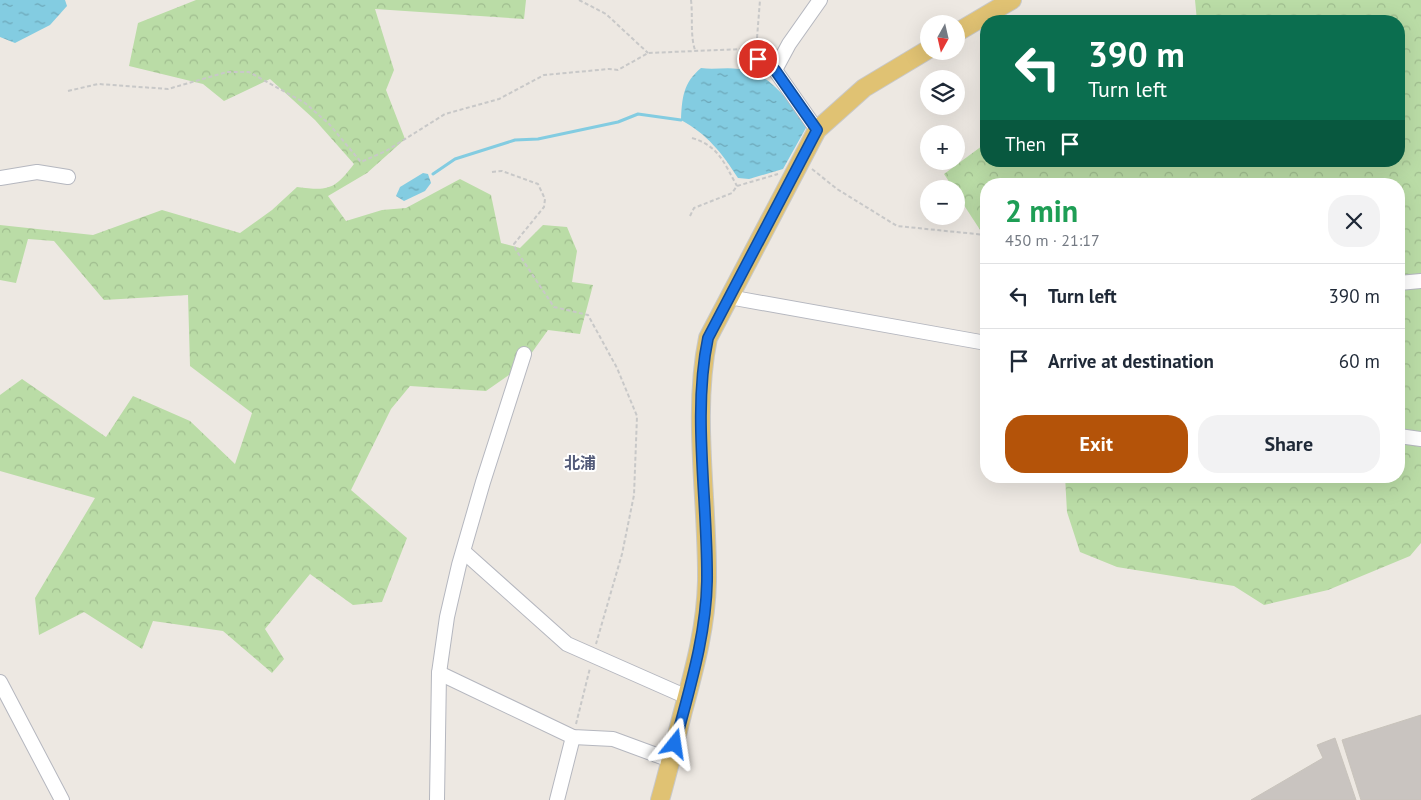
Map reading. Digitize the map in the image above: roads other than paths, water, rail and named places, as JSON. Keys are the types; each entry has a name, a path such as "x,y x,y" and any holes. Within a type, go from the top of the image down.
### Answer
{"main road":[{"path":"987,15 1012,0"},
{"path":"965,28 980,19"},
{"path":"660,800 704,625 706,590 702,404 703,360 708,338 817,130 864,88 920,54"}],"street":[{"path":"775,70 789,44 820,0"},
{"path":"755,49 758,59 775,70 817,130"},
{"path":"0,178 37,172 68,177"},
{"path":"1405,282 1421,281"},
{"path":"729,297 980,342"},
{"path":"437,800 439,673 448,617 464,552 524,354"},
{"path":"1405,437 1421,439"},
{"path":"464,552 556,636 593,657 687,697"},
{"path":"439,673 573,738 613,739 670,760"},
{"path":"0,682 62,800"},
{"path":"558,800 573,738"}],"water":[{"path":"0,0 65,0 67,6 50,25 15,43 0,37"},
{"path":"701,68 734,68 751,72 770,82 786,98 807,126 783,169 749,179 738,178 713,145 699,131 681,120 682,105 687,85"},
{"path":"423,173 428,174 431,183 425,191 404,201 396,196 400,187"}],"waterway":[{"path":"433,174 455,159 515,140 538,139 618,122 638,114 681,120"}],"district":[{"name":"北浦","path":"580,463"}]}
